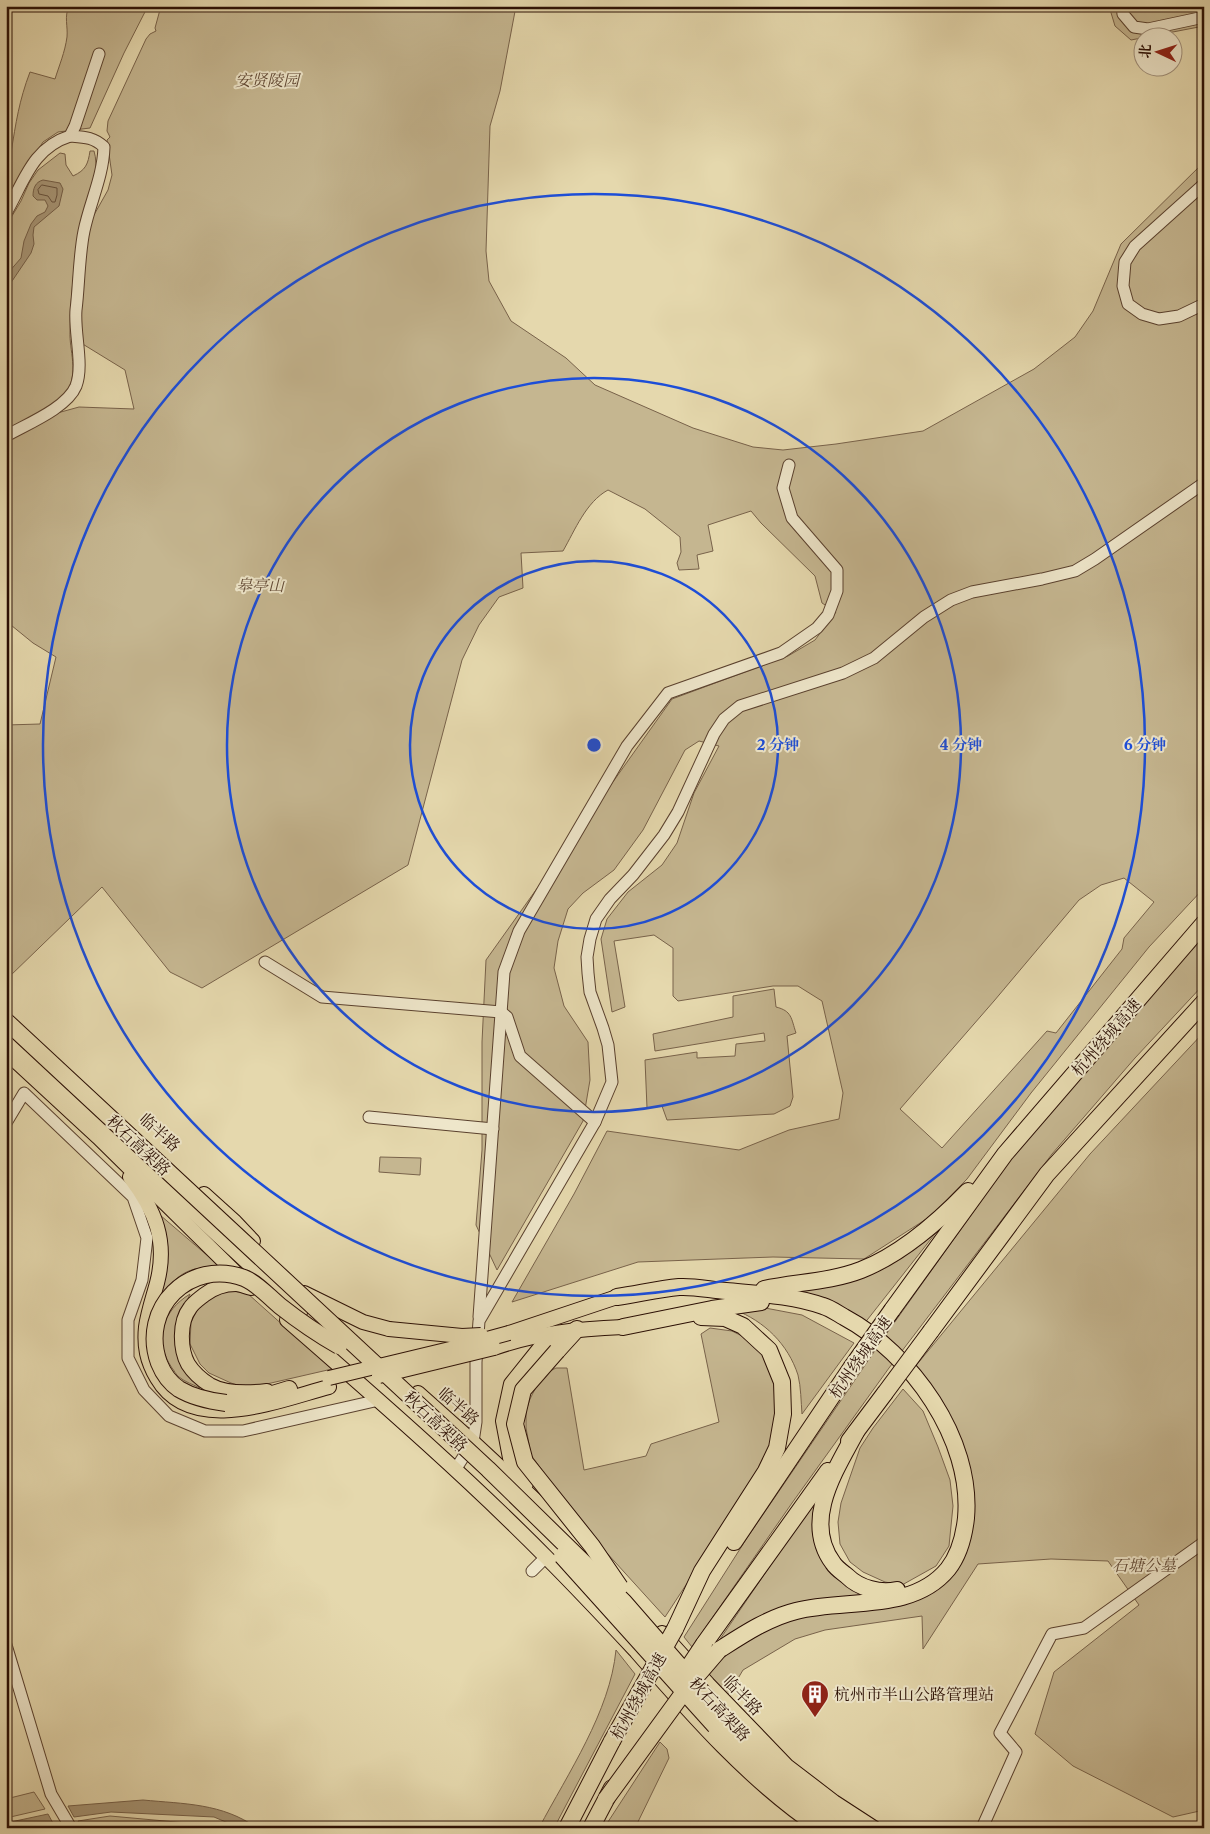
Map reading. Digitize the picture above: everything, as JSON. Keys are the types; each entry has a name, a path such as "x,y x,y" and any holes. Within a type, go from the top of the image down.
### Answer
{"highway":[{"name":"杭州绕城高速","path":"567,1828 612,1741 675,1629 851,1368 1005,1154 1204,923"},
{"name":"杭州绕城高速","path":"591,1828 631,1753 712,1647 856,1432 1047,1174 1204,1002"},
{"name":"秋石高架路","path":"6,1022 488,1469 624,1602 726,1718 780,1771 808,1794 856,1828"},
{"name":"秋石高架路","path":"6,1037 463,1460 558,1551 715,1726 745,1755 797,1800 836,1828"},
{"path":"6,1045 24,1060 42,1070"},
{"path":"742,1293 830,1278 861,1270 891,1255 951,1209 1005,1154"},
{"path":"289,1389 256,1399 226,1403 207,1401 178,1389 160,1367 155,1353 154,1337 156,1322 167,1298 186,1282 217,1273 245,1278 311,1330 339,1346"},
{"path":"606,1799 689,1685 712,1647 778,1616 798,1610 887,1600 923,1590 937,1581 949,1568 959,1551 965,1530 967,1508 963,1468 937,1406 891,1351 861,1326 824,1306 764,1293 742,1293 681,1287 617,1297"},
{"path":"623,1327 712,1308 756,1302 787,1305 804,1309 834,1322 856,1334 885,1357 919,1398 936,1423 957,1481 959,1511 956,1535 947,1558 937,1571 908,1588 889,1592 867,1588 850,1579 833,1563 822,1541 820,1517 823,1498 831,1478 856,1432"},
{"path":"671,1318 725,1318 743,1326 756,1336 768,1350 782,1382 783,1414 777,1448 766,1471 702,1571 675,1629"},
{"path":"577,1329 523,1390 515,1424 525,1462 592,1546 651,1632"}],"main road":[{"name":"临半路","path":"6,1022 235,1222 301,1292 473,1442 548,1512 787,1766 834,1802 874,1828"},
{"path":"6,1052 98,1137 251,1288 379,1400 546,1557 742,1764 798,1814 820,1828"},
{"path":"98,1137 135,1184 153,1211 158,1225 161,1266 149,1311 145,1345 147,1358 153,1371 170,1395 196,1407 215,1411 237,1410 329,1382 509,1333 617,1297"},
{"path":"251,1288 236,1284 222,1286 211,1290 189,1309 183,1324 183,1350 188,1364 197,1375 211,1386 226,1390 258,1392 289,1389 494,1348 521,1338 577,1329 623,1327"},
{"path":"301,1292 363,1322 389,1329 462,1336 509,1333"},
{"path":"548,1512 524,1482 510,1458 503,1421 511,1384 526,1364 539,1349 550,1341 577,1329"}],"street":[{"path":"1122,6 1123,14 1134,27 1148,29 1204,17"},
{"path":"70,136 99,54"},
{"path":"6,213 24,175 44,151 58,140 70,136 85,137 97,140 104,146 100,180 84,231 75,320 79,360 76,385 60,406 6,436"},
{"path":"1204,184 1136,246 1125,262 1123,286 1128,304 1142,314 1159,319 1179,316 1204,304"},
{"path":"455,1470 473,1442 476,1422 476,1362 504,972 519,931 627,746 668,693 781,653 817,628 828,615 837,591 837,570 792,518 784,488 789,465"},
{"path":"479,1321 596,1122 612,1082 608,1046 590,992 587,957 596,919 610,899 633,875 664,835 678,812 714,734 724,720 740,706 843,673 874,658 924,617 951,600 972,592 1075,571 1204,483"},
{"path":"265,962 322,997 501,1012 507,1017 520,1056 596,1122"},
{"path":"6,1123 24,1093 133,1197 147,1238 142,1280 128,1320 128,1358 144,1390 169,1416 205,1431 243,1431 379,1400"},
{"path":"369,1117 493,1129"},
{"path":"982,1828 1016,1752 1000,1733 1052,1634 1084,1628 1203,1543 1204,1540"},
{"path":"532,1571 546,1557"},
{"path":"6,1645 51,1794 71,1828"}],"green space":[{"path":"69,6 148,6 90,128 58,132 43,142 6,200 6,188 15,131 20,102 26,83 30,72 55,79 66,43 66,22"},
{"name":"皋亭山","path":"161,6 516,6 500,91 490,126 486,251 489,281 511,321 566,358 595,385 693,428 753,447 783,450 923,431 1034,369 1075,337 1093,311 1121,244 1204,162 1204,888 1149,947 1031,1093 967,1179 931,1216 864,1259 773,1257 638,1262 512,1302 574,1194 607,1131 739,1150 789,1130 839,1119 843,1093 822,1001 798,986 773,986 678,1001 673,996 673,948 654,935 614,941 625,1007 612,1012 601,939 607,919 628,892 662,865 677,843 694,793 719,746 699,741 685,750 643,830 614,870 583,893 568,909 558,941 554,968 564,1006 588,1042 590,1080 583,1121 497,1270 476,1225 482,1150 482,1042 486,960 672,699 788,656 815,640 836,612 822,603 815,576 751,511 708,525 713,551 697,555 699,569 679,570 677,563 681,552 680,537 645,509 608,490 600,495 587,509 563,551 521,553 523,588 499,597 479,625 462,660 408,865 202,988 170,972 102,887 9,977 6,975 6,725 40,724 56,657 33,643 6,621 6,440 32,420 79,407 134,409 125,370 81,343 77,295 90,222 108,190 112,175 107,140 110,137 107,131 108,121 146,39 156,31 155,28","holes":["1124,878 1154,902 1124,938 1122,949 1056,1033 1047,1031 942,1148 900,1109 1079,900 1101,885"]},
{"path":"1109,6 1204,6 1204,26 1182,30 1182,28 1132,28 1131,40 1115,26"},
{"path":"90,151 94,151 96,163 95,177 93,193 74,270 70,323 73,361 71,384 56,402 39,413 6,429 6,226 38,170 60,153 65,154 66,165 73,176 86,166"},
{"path":"1204,929 1204,984 1135,1058 1052,1154 889,1368 692,1647 684,1637 747,1538 889,1330 1011,1159"},
{"path":"774,989 776,1007 788,1013 796,1033 787,1036 793,1097 790,1106 774,1114 667,1120 662,1106 647,1108 645,1060 697,1052 697,1058 735,1056 736,1044 765,1041 764,1033 655,1051 653,1034 733,1017 733,996"},
{"name":"石塘公墓","path":"1204,1032 1204,1810 1173,1817 1073,1766 1035,1734 1054,1672 1139,1605 1108,1561 1051,1559 978,1564 923,1649 922,1616 825,1630 795,1639 743,1670 727,1697 706,1673 742,1641 783,1622 945,1581 973,1496 914,1368 1090,1154"},
{"path":"380,1157 421,1158 420,1175 379,1172"},
{"path":"160,1215 222,1268 200,1268 184,1273 171,1284 158,1300 166,1258 165,1238"},
{"path":"938,1230 864,1324 790,1292"},
{"path":"220,1292 247,1293 332,1369 258,1386 244,1387 209,1373 200,1364 190,1344 191,1322 198,1308"},
{"path":"190,1294 185,1306 185,1370 200,1388 177,1375 166,1357 163,1347 163,1327 167,1318 180,1301"},
{"path":"760,1307 802,1315 854,1343 802,1414 798,1375 788,1353 765,1327 756,1320 735,1310"},
{"path":"710,1328 732,1331 754,1342 768,1357 778,1389 779,1410 769,1458 665,1617 605,1551 531,1455 526,1428 526,1411 535,1389 548,1372 556,1368 567,1368 584,1470 646,1456 651,1444 719,1422 701,1334"},
{"path":"903,1389 923,1411 950,1480 953,1506 949,1546 936,1566 902,1585 885,1582 863,1572 850,1562 840,1544 838,1522 841,1503 860,1448"},
{"path":"820,1493 819,1548 880,1597 841,1599 716,1645"},
{"path":"616,1650 635,1674 554,1828 539,1828 575,1764 597,1719 606,1696"},
{"path":"660,1742 667,1749 669,1758 635,1828 604,1828"},
{"path":"34,1792 45,1809 6,1818 6,1799"},
{"path":"110,1816 227,1828 82,1828 78,1821"}],"water":[{"path":"43,180 60,183 63,189 59,206 34,227 34,244 31,253 6,290 8,273 21,258 24,241 31,224 37,216 45,212 48,206 45,200 37,200 33,196 35,186"},
{"path":"143,1800 188,1804 216,1809 244,1820 257,1828 240,1828 214,1817 111,1812 74,1817 68,1806"},
{"path":"48,1814 54,1825 43,1828 6,1828 6,1823"}],"place":[{"name":"杭州市半山公路管理站","path":"815,1718"}],"park label":[{"name":"安贤陵园","path":"267,80"}]}
